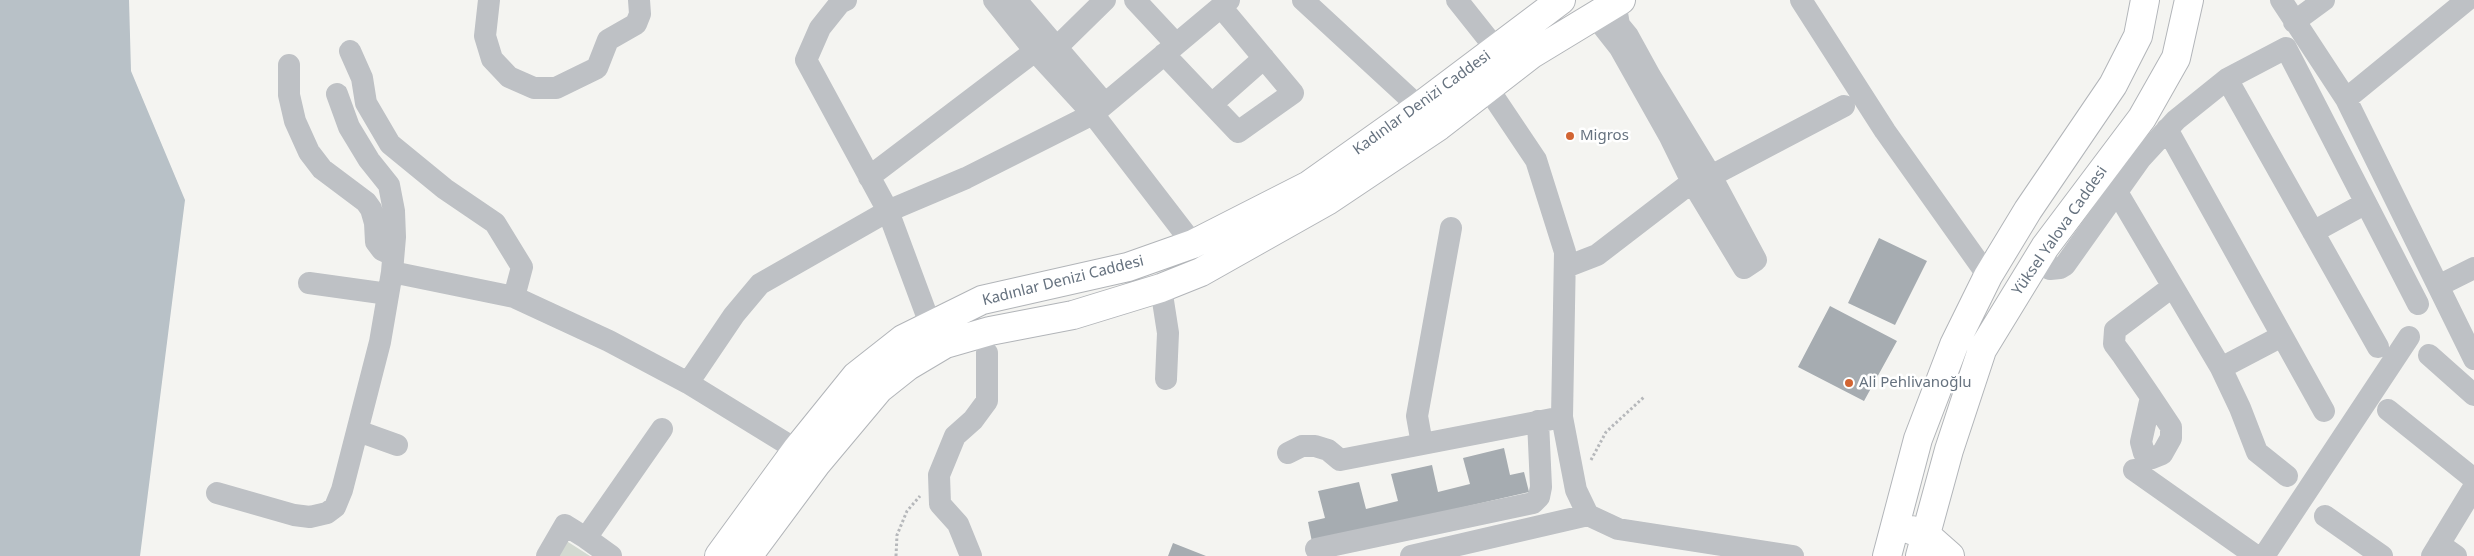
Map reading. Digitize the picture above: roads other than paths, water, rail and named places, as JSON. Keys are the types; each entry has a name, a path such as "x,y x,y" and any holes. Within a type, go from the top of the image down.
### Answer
{"main road":[{"name":"Kadınlar Denizi Caddesi","path":"748,556 856,376 903,339 982,300 1128,267 1193,244 1309,185 1420,106 1561,0"},
{"name":"Kadınlar Denizi Caddesi","path":"719,556 807,456 879,389 908,366 945,344 990,331 1073,315 1161,288 1201,272 1328,201 1439,126 1532,54 1588,5 1620,0"},
{"path":"1887,556 1918,439 1954,345 1988,276 2028,210 2113,85 2138,36 2145,0"},
{"path":"2007,246 2134,78 2148,50 2159,0"},
{"path":"2040,255 2053,217 2142,91 2158,60 2173,0"},
{"name":"Yüksel Yalova Caddesi","path":"1922,544 1948,450 1982,350 2040,255 2142,118 2176,58 2189,0"},
{"path":"1894,527 1922,544 1950,556"}],"street":[{"path":"489,0 485,36 492,59 509,78 534,88 556,88 597,68 608,40 636,24 640,14 639,0"},
{"path":"846,0 840,3 820,28 806,60 888,211 930,324"},
{"path":"994,0 1046,50 1099,109 1193,244"},
{"path":"1016,0 1046,50"},
{"path":"869,177 1046,50 1105,0"},
{"path":"688,383 734,315 760,284 888,211 966,178 1099,109 1170,49 1225,4 1292,93 1238,132 1212,104 1170,49 1135,0"},
{"path":"1303,0 1420,106 1439,126"},
{"path":"1457,0 1496,49"},
{"path":"1620,0 1617,13 1619,25 1628,36 1650,76 1702,179"},
{"path":"1802,0 1885,131 1988,276"},
{"path":"2281,0 2346,99 2474,359"},
{"path":"2294,22 2324,0"},
{"path":"2346,99 2467,0"},
{"path":"1588,5 1620,48 1669,135 1702,179"},
{"path":"2040,255 2055,269 2065,265 2141,158 2167,129 2227,79 2286,48 2418,304"},
{"path":"350,51 362,78 366,103 390,144 445,189 495,223 522,267 514,297"},
{"path":"1212,104 1264,58"},
{"path":"289,65 289,95 295,121 309,152 322,169 366,202 371,209 375,223 376,242 393,263 514,297 609,341 688,383 807,456"},
{"path":"2227,79 2378,347"},
{"path":"1487,87 1536,160 1566,252 1562,417 1576,490 1588,515"},
{"path":"217,493 302,517 318,516 335,507 342,490 380,342 393,263 394,211 389,185 369,160 350,128 337,94"},
{"path":"1566,267 1597,255 1702,179 1844,106"},
{"path":"2167,129 2324,411"},
{"path":"2117,192 2221,368 2240,408 2257,452 2287,476"},
{"path":"2313,232 2366,203"},
{"path":"1422,444 1418,416 1451,228"},
{"path":"2438,286 2474,268"},
{"path":"309,283 388,294"},
{"path":"2151,396 2114,344 2115,330 2172,287"},
{"path":"1161,288 1168,333 1166,379"},
{"path":"2221,368 2282,336"},
{"path":"2264,556 2409,337"},
{"path":"971,556 958,524 940,504 939,475 955,436 973,420 987,401 987,353"},
{"path":"2429,355 2474,395"},
{"path":"2388,410 2474,479"},
{"path":"1288,453 1302,446 1315,446 1328,450 1340,460 1562,417"},
{"path":"1316,549 1533,503 1539,497 1541,487 1538,421"},
{"path":"586,538 662,429"},
{"path":"358,431 397,446"},
{"path":"2134,470 2256,556"},
{"path":"2442,552 2474,487"},
{"path":"1411,556 1588,515 1618,528 1793,556"},
{"path":"2325,516 2382,556"},
{"path":"547,556 565,525 611,556"}],"place":[{"name":"Migros","path":"1570,136"},
{"name":"Ali Pehlivanoğlu","path":"1849,383"}]}
